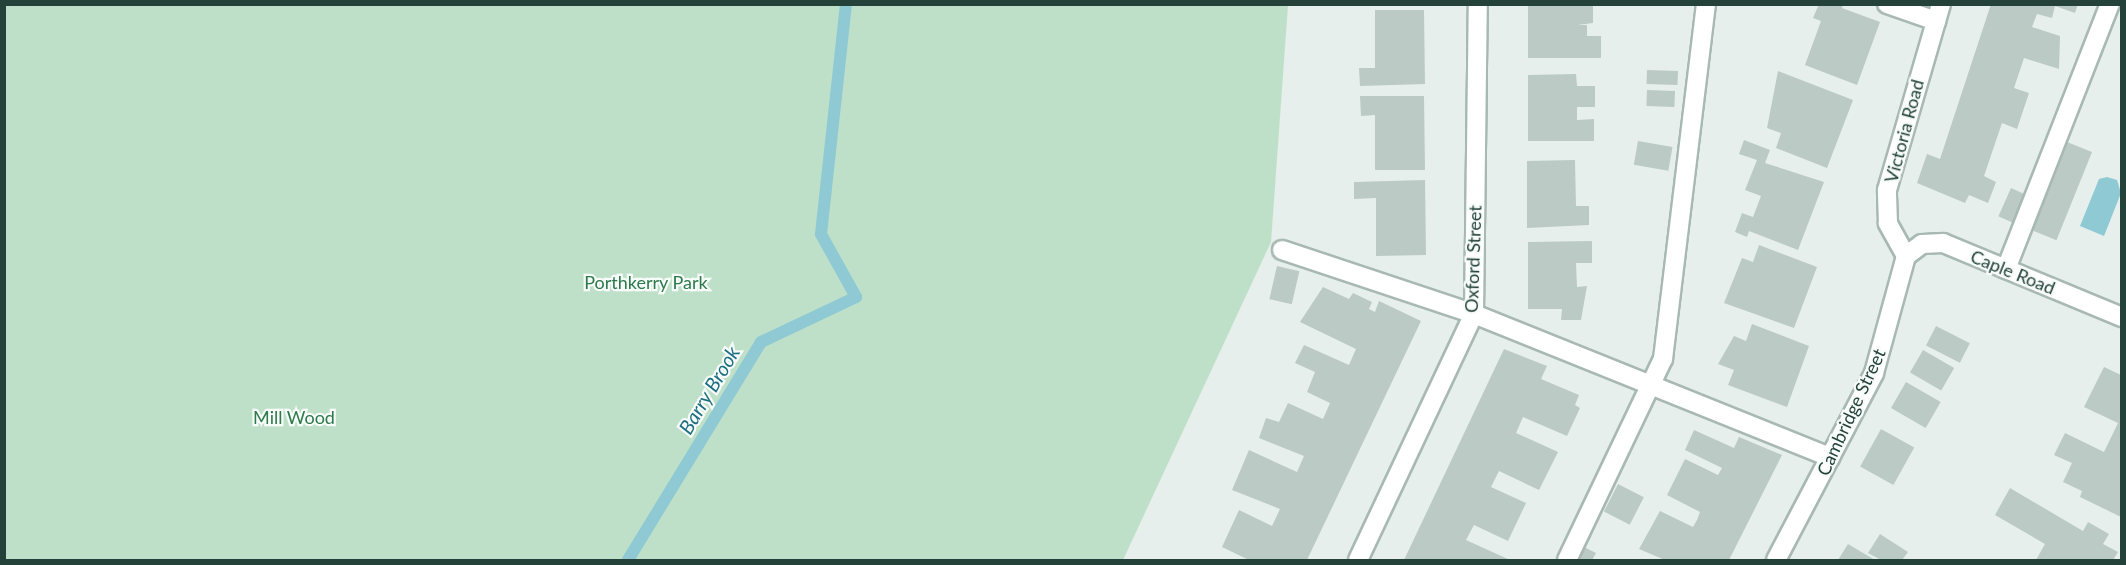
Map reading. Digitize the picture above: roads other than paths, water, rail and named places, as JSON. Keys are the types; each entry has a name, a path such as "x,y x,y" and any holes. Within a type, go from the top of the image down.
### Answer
{"street":[{"name":"Oxford Street","path":"1358,561 1474,314 1478,4"},
{"path":"1567,561 1663,359 1706,4"},
{"path":"1887,4 1939,13"},
{"path":"2006,269 2110,4"},
{"name":"Victoria Road","path":"1906,256 1888,223 1887,190 1939,13"},
{"name":"Caple Road","path":"1906,256 1922,244 1943,243 2121,317"},
{"path":"1282,250 1474,314 1830,457"},
{"name":"Cambridge Street","path":"1776,561 1874,373 1906,256"}],"water":[{"path":"2107,177 2117,180 2121,193 2104,236 2080,226 2099,179"}],"waterway":[{"name":"Barry Brook","path":"628,560 761,342 856,297 821,234 846,4"}],"park label":[{"name":"Porthkerry Park","path":"646,282"},
{"name":"Mill Wood","path":"294,417"}]}
